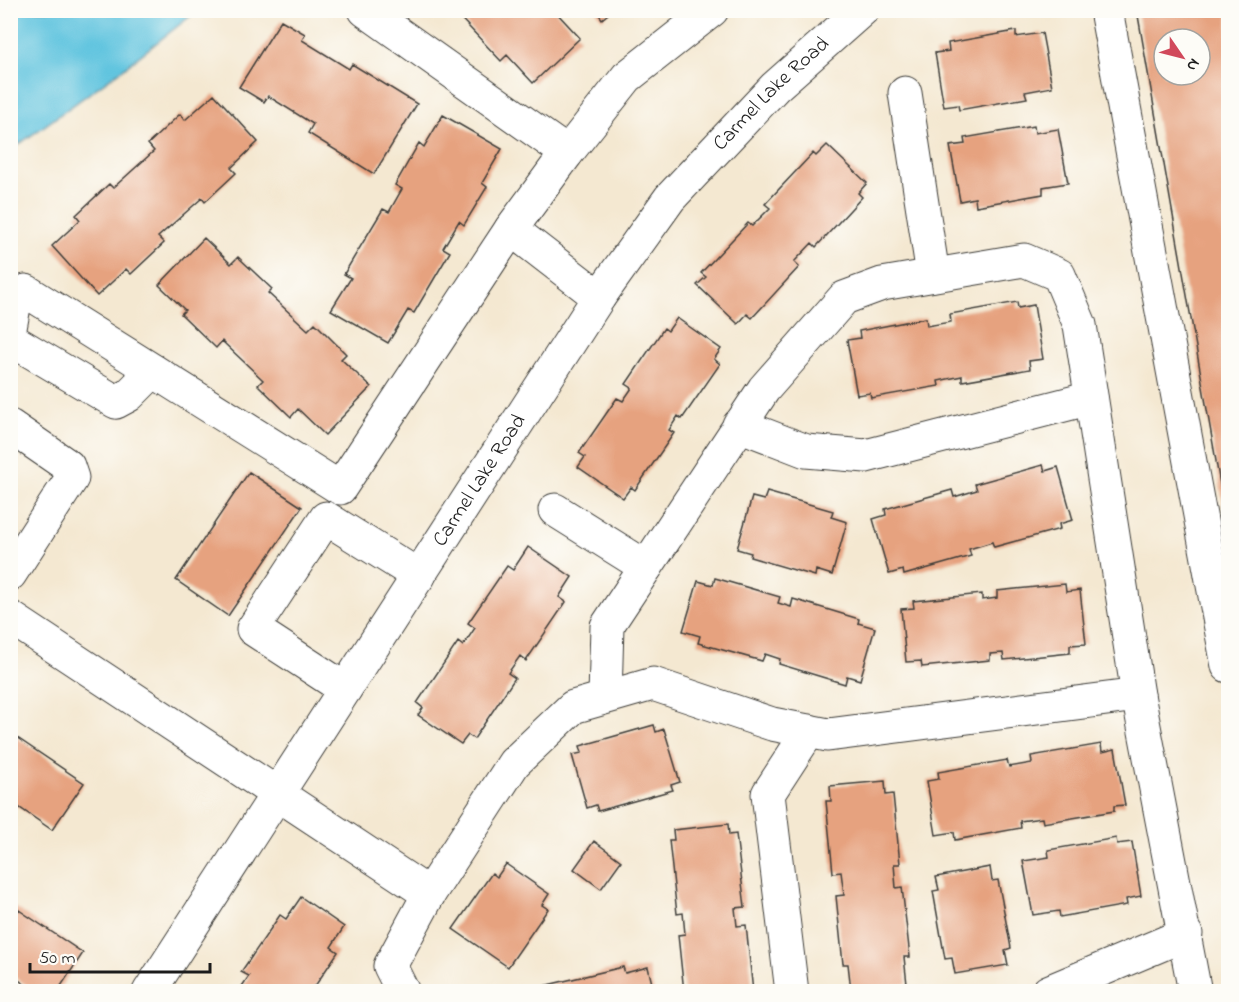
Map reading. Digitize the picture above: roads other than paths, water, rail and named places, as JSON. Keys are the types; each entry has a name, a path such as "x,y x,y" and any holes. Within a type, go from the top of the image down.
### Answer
{"street":[{"path":"365,10 567,153"},
{"path":"10,328 15,301 26,291 340,488 511,229 567,153 627,77 712,10"},
{"name":"Carmel Lake Road","path":"149,992 599,297 670,198 775,87 862,10"},
{"path":"1106,10 1228,666"},
{"path":"905,93 933,275"},
{"path":"511,229 599,297"},
{"path":"605,697 607,626 764,389 844,298 882,284 1024,260 1059,275 1080,325 1138,695 1186,934 1195,992"},
{"path":"10,339 116,402 129,395 153,371"},
{"path":"739,425 806,451 866,456 1091,398"},
{"path":"10,426 68,466 72,478 10,574"},
{"path":"555,510 646,567"},
{"path":"345,689 253,629 326,518 419,576"},
{"path":"10,617 429,894"},
{"path":"403,992 390,966 429,894 514,764 573,707 653,684 772,724 828,735 1138,695"},
{"path":"792,992 768,794 809,731"},
{"path":"1048,992 1186,934"}],"water":[{"path":"11,10 197,11 123,69 11,150"}]}
